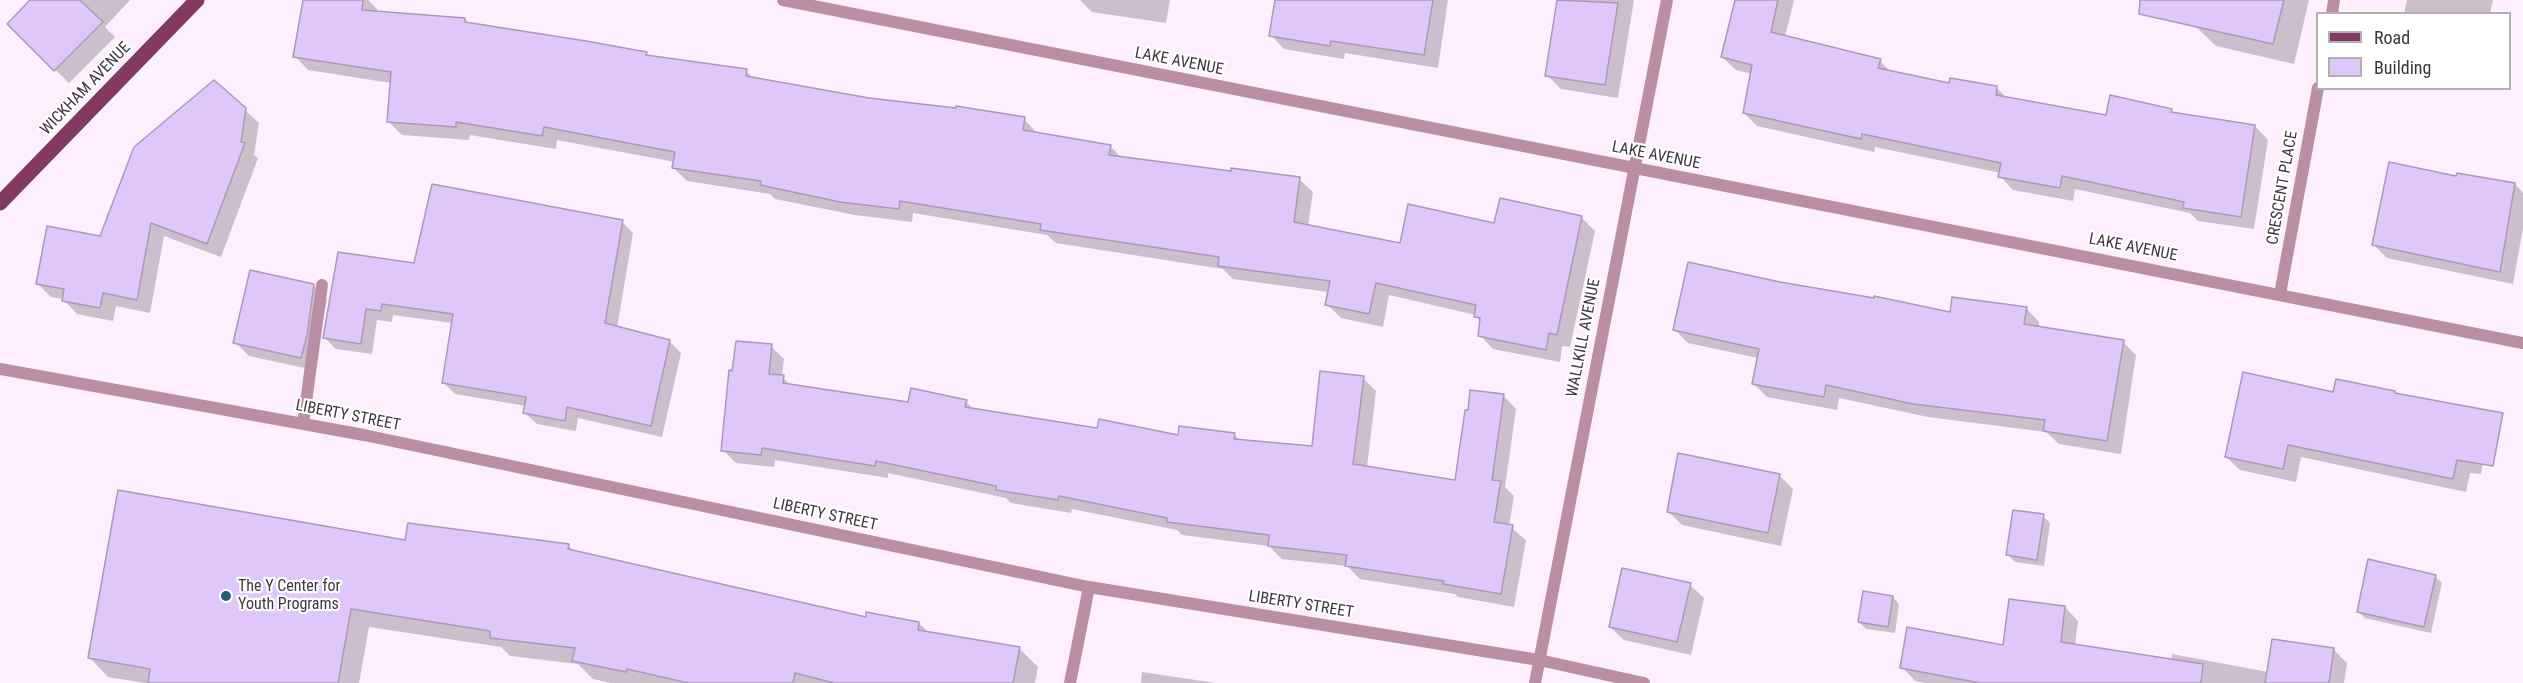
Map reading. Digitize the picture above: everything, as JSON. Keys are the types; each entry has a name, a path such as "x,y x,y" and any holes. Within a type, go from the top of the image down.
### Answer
{"main road":[{"name":"WICKHAM AVENUE","path":"0,203 197,0"}],"street":[{"name":"LAKE AVENUE","path":"783,0 2523,343"},
{"name":"WALLKILL AVENUE","path":"1535,683 1666,0"},
{"name":"CRESCENT PLACE","path":"2280,294 2318,90"},
{"path":"303,424 322,285"},
{"name":"LIBERTY STREET","path":"0,369 303,424 1089,587 1539,660 1644,683"},
{"path":"1070,683 1089,587"}],"building":[{"path":"30,0 80,0 103,22 54,71 7,24"},
{"path":"303,0 363,0 362,10 465,18 465,22 647,52 646,55 747,69 746,76 869,98 956,108 956,106 1025,117 1023,130 1111,145 1109,155 1231,171 1231,168 1300,177 1294,222 1400,243 1408,204 1494,223 1500,198 1582,216 1557,335 1549,333 1546,350 1478,336 1480,318 1474,317 1476,305 1376,283 1369,314 1325,305 1330,281 1218,266 1219,257 1040,230 1041,224 900,201 899,209 840,202 760,185 761,181 672,168 675,152 544,127 542,136 456,122 456,127 387,122 391,72 293,57"},
{"path":"1275,0 1433,0 1424,55 1331,41 1330,46 1269,36"},
{"path":"1557,0 1618,3 1605,85 1545,76"},
{"path":"1735,0 1778,0 1771,32 1881,59 1878,68 1949,83 1950,78 1997,86 1996,95 2106,115 2110,95 2172,109 2171,112 2255,125 2241,217 2183,208 2184,202 2062,176 2060,188 1998,177 2001,163 1862,134 1861,139 1743,113 1752,65 1721,57"},
{"path":"2140,0 2284,0 2273,44 2139,14"},
{"path":"214,80 246,108 241,142 245,143 207,244 151,223 137,300 103,293 100,308 62,301 64,289 36,284 47,226 100,236 134,147"},
{"path":"2389,162 2456,176 2457,173 2515,183 2500,272 2372,245"},
{"path":"432,184 623,220 605,323 670,340 651,426 567,407 565,421 523,413 526,397 442,383 453,314 382,304 381,311 366,309 361,344 323,338 338,252 414,263"},
{"path":"1688,262 1780,282 1874,298 1874,296 1950,312 1952,297 2027,307 2024,324 2124,340 2107,441 2043,431 2045,420 1913,404 1826,385 1824,397 1752,384 1759,349 1673,330"},
{"path":"250,270 314,284 307,336 301,358 233,343"},
{"path":"736,341 772,344 769,374 784,375 783,383 908,402 911,388 967,400 965,407 1097,428 1099,419 1178,435 1179,426 1235,433 1234,439 1312,446 1320,371 1364,376 1353,464 1455,480 1470,390 1504,394 1492,480 1501,481 1494,522 1513,525 1501,594 1443,584 1444,581 1345,566 1347,555 1268,546 1269,535 1167,522 1167,518 1059,496 1058,500 996,490 996,486 876,461 875,466 762,448 761,455 721,451 729,370 732,371"},
{"path":"2243,372 2333,392 2336,379 2395,391 2395,393 2503,413 2493,466 2457,460 2453,479 2288,445 2283,469 2225,457"},
{"path":"1678,453 1780,474 1768,533 1667,512"},
{"path":"118,490 405,540 408,523 569,544 568,549 866,617 866,612 919,622 918,630 1020,647 1013,683 834,683 795,673 793,683 688,683 627,669 626,672 572,661 575,648 490,638 490,631 351,609 338,683 148,683 150,669 88,658"},
{"path":"2013,510 2044,514 2037,560 2006,555"},
{"path":"2368,559 2436,575 2424,627 2357,612"},
{"path":"1622,568 1691,583 1677,642 1609,627"},
{"path":"1863,591 1893,596 1888,627 1858,622"},
{"path":"2009,599 2065,606 2061,642 2203,664 2201,683 1980,683 1900,668 1907,627 2003,645"},
{"path":"2272,639 2334,648 2329,683 2265,683"}],"place":[{"name":"The Y Center for Youth Programs","path":"226,596"}]}
